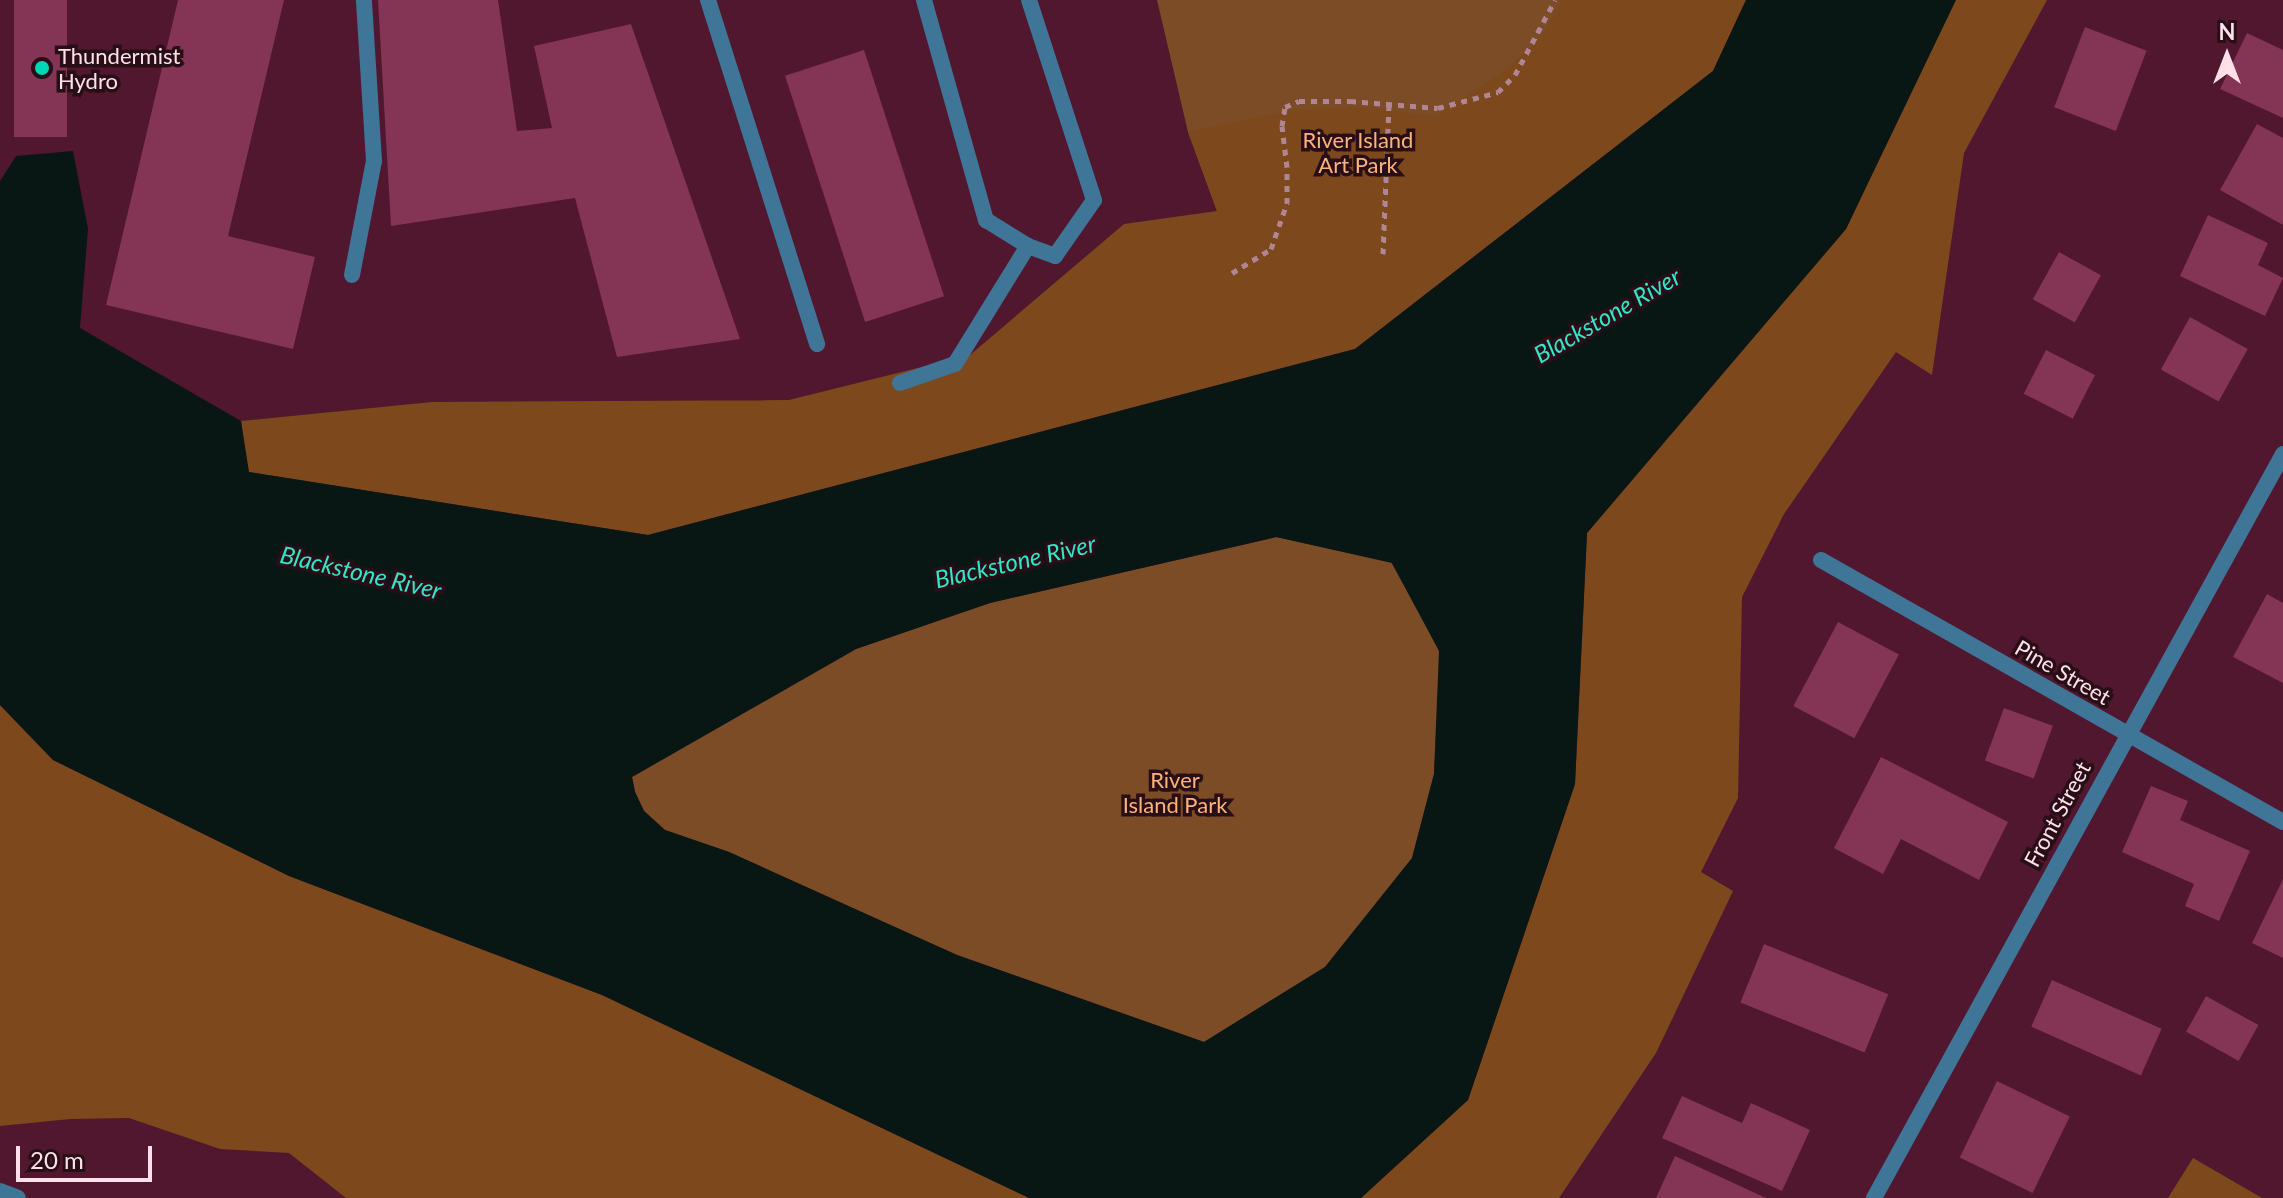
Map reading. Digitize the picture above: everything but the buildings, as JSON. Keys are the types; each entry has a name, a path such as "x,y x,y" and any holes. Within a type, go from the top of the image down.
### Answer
{"street":[{"path":"352,275 374,161 364,0"},
{"path":"708,0 817,344"},
{"path":"924,0 986,220 1028,246 1055,256 1094,200 1029,0"},
{"path":"900,383 955,364 1028,246"},
{"name":"Front Street","path":"1874,1198 2126,733 2283,454"},
{"name":"Pine Street","path":"1821,560 2283,822"},
{"path":"0,1191 18,1198"}],"path":[{"path":"1232,273 1271,249 1287,203 1282,126 1285,107 1299,101 1438,108 1498,92 1515,75 1555,0"},
{"path":"1383,254 1389,105"}],"green space":[{"name":"River Island Art Park","path":"1157,0 1746,0 1217,211 1188,132"},
{"name":"River Island Art Park","path":"1562,0 1746,0 1713,71 1355,349 648,535 248,472 241,421 432,402 789,400 970,355 1124,224 1217,211 1188,132 1291,110 1358,107 1436,116 1505,70 1538,41"},
{"path":"1953,0 2047,0 1964,153 1932,375 1896,352 1784,514 1742,597 1738,798 1701,872 1733,891 1656,1053 1559,1198 1361,1198 1468,1100 1575,784 1587,533 1846,229"},
{"name":"River Island Park","path":"1277,537 1391,562 1440,651 1434,774 1412,858 1325,967 1204,1042 957,955 729,852 665,830 644,811 635,792 632,777 856,649 990,603"},
{"path":"0,705 53,760 289,876 602,995 1029,1198 346,1198 289,1153 220,1149 129,1118 70,1119 0,1126"},
{"path":"2193,1158 2262,1198 2168,1198"}],"water":[{"name":"Blackstone River","path":"1746,0 1956,0 1846,229 1587,533 1575,784 1468,1100 1361,1198 1029,1198 602,995 289,876 53,760 0,705 0,181 16,156 73,151 88,229 80,328 241,421 249,472 648,535 1355,349 1713,71","holes":["1276,537 1392,563 1439,651 1434,774 1412,858 1325,967 1204,1042 957,955 729,852 665,830 644,811 635,792 632,777 856,649 990,603"]}],"place":[{"name":"Thundermist Hydro","path":"42,68"}]}
